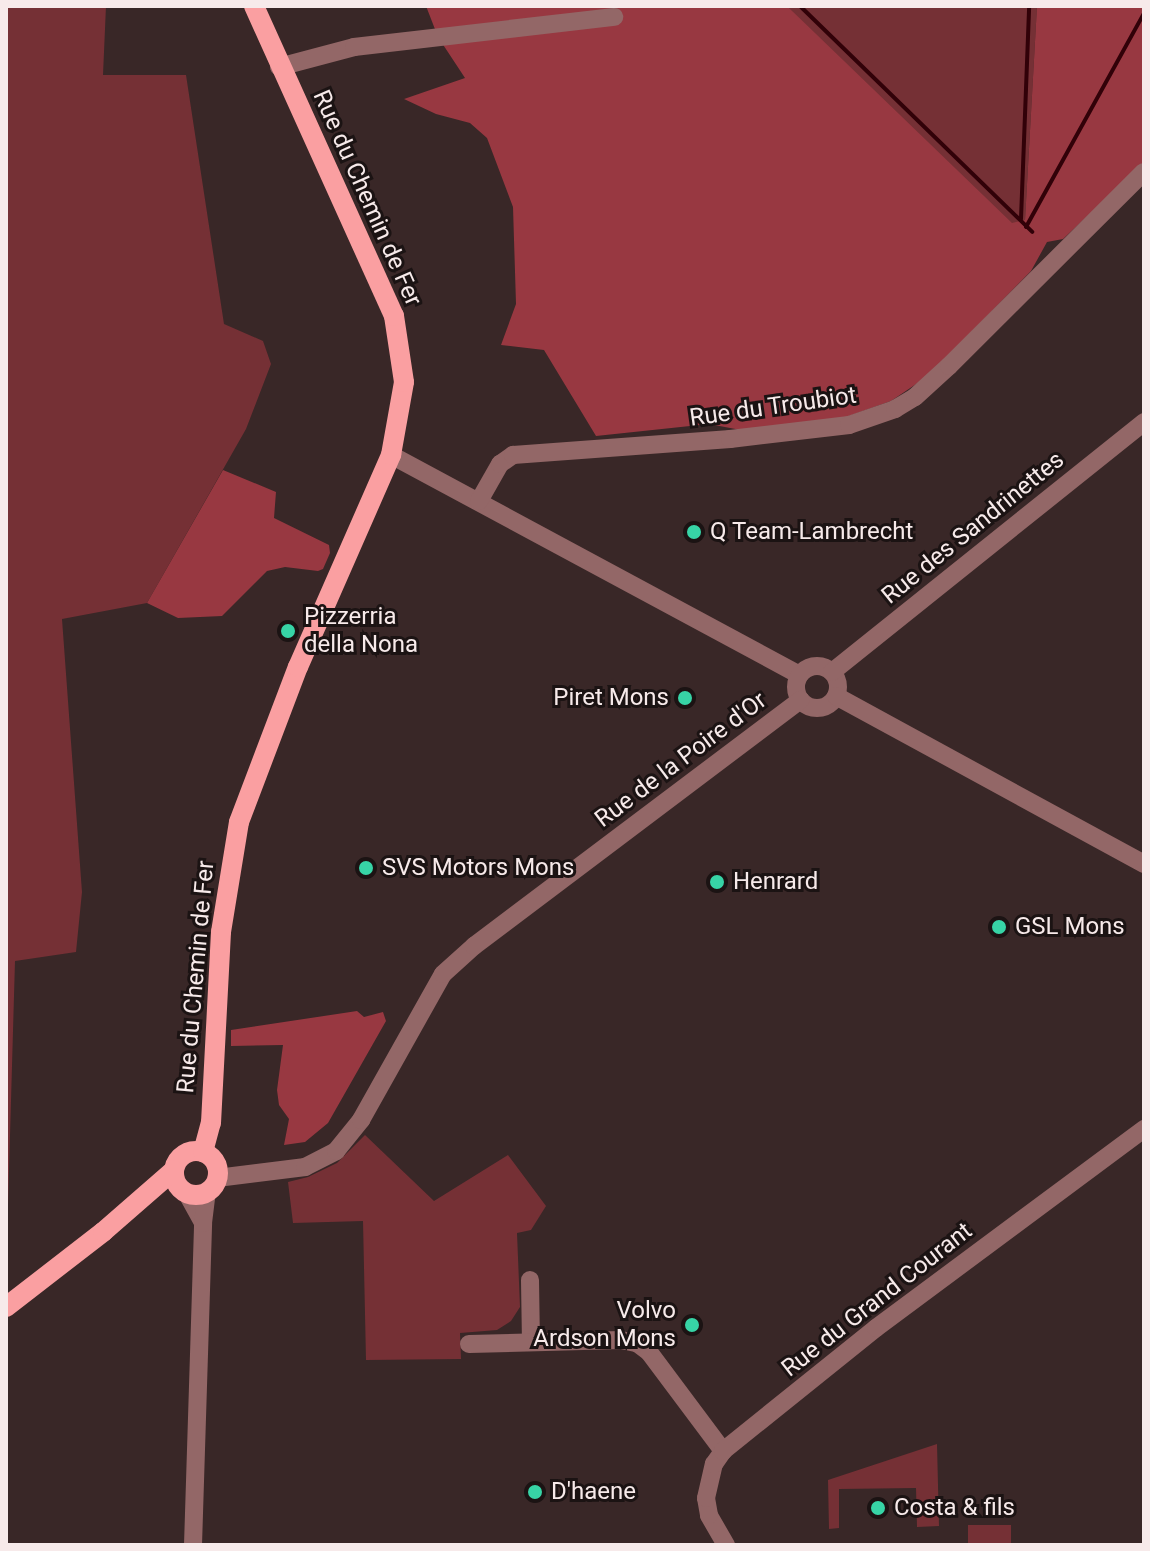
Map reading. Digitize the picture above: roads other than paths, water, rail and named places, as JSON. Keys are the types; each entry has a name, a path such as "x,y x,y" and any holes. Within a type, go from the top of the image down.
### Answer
{"main road":[{"name":"Rue du Chemin de Fer","path":"203,1152 211,1123 221,932 239,822 298,667 391,455 404,382 396,324 254,6"},
{"path":"6,1307 155,1188 214,1179 203,1152 185,1153 179,1182"}],"street":[{"path":"279,67 354,47 614,17"},
{"name":"Rue du Troubiot","path":"479,501 500,464 521,453 607,450 730,439 849,425 895,409 915,397 949,366 1144,172"},
{"name":"Rue des Sandrinettes","path":"832,672 1144,422"},
{"name":"Rue de la Poire d'Or","path":"391,455 799,675"},
{"path":"815,666 832,672 838,683 836,696 820,708 801,700 796,688 799,675 815,666"},
{"path":"836,696 1144,864"},
{"name":"Rue de la Poire d'Or","path":"214,1179 305,1167 344,1144 443,974 474,946 801,700"},
{"name":"Rue du Grand Courant","path":"726,1545 709,1515 706,1498 714,1464 723,1451 876,1328 1144,1129"},
{"path":"193,1545 203,1223 214,1179"},
{"path":"179,1182 203,1223"},
{"path":"530,1280 531,1342"},
{"path":"469,1344 621,1340 637,1343 649,1352 723,1451"}],"waterway":[{"path":"800,6 1032,232"},
{"path":"1021,219 1029,6"},
{"path":"1026,227 1144,13"}],"place":[{"name":"Q Team-Lambrecht","path":"694,532"},
{"name":"Pizzerria della Nona","path":"288,631"},
{"name":"Piret Mons","path":"685,698"},
{"name":"SVS Motors Mons","path":"366,868"},
{"name":"Henrard","path":"717,882"},
{"name":"GSL Mons","path":"999,927"},
{"name":"Volvo Ardson Mons","path":"692,1325"},
{"name":"D'haene","path":"535,1492"},
{"name":"Costa & fils","path":"878,1508"}]}
